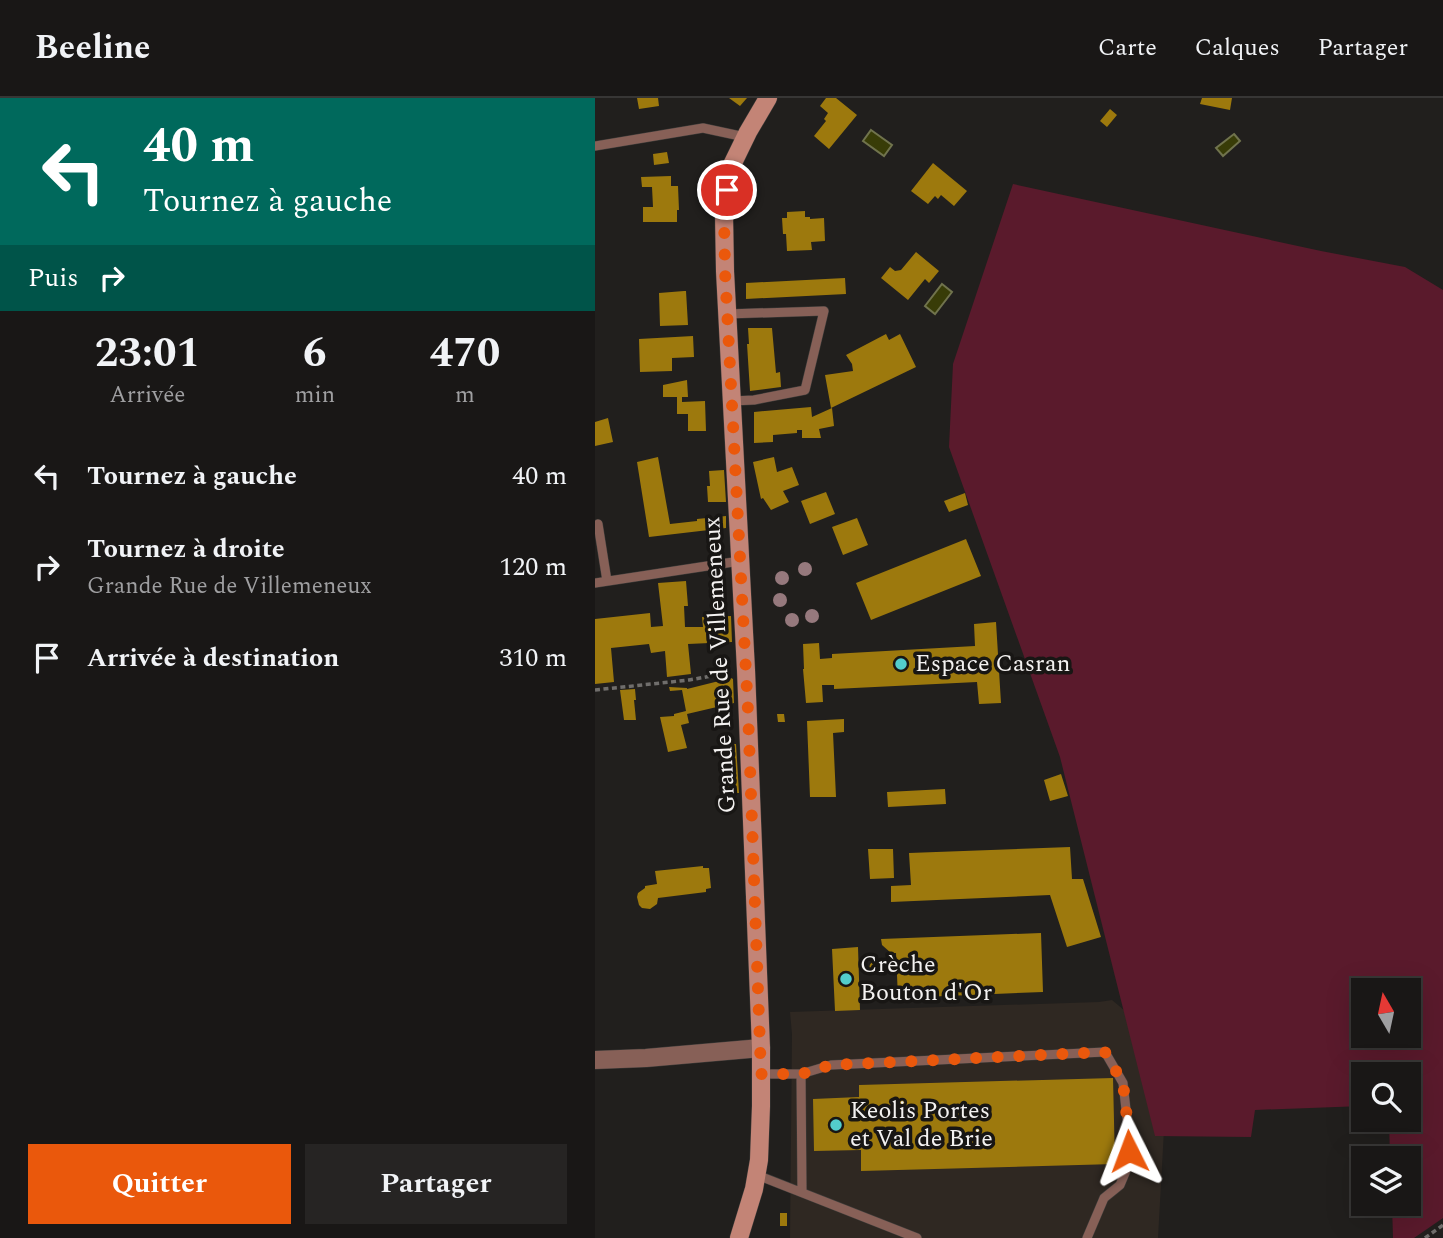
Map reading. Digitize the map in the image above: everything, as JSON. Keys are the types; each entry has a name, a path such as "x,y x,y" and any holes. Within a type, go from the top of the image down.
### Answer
{"main road":[{"name":"Grande Rue de Villemeneux","path":"740,1238 757,1175 761,1120 761,1048 724,214 731,167 768,98"}],"street":[{"path":"595,1060 761,1048"}],"lane":[{"path":"595,146 703,128 745,137"},
{"path":"727,314 824,311 806,390 754,400 732,401"},
{"path":"597,524 607,581"},
{"path":"595,583 740,561"},
{"path":"761,1074 801,1074 831,1065 1105,1052 1123,1083 1129,1136 1128,1166 1120,1185 1104,1198 1087,1238"},
{"path":"801,1074 802,1192"},
{"path":"757,1175 917,1238"}],"path":[{"path":"595,690 689,680 746,670"},
{"path":"1425,1238 1443,1225"}],"shaded area":[{"path":"871,130 892,145 884,156 863,141"},
{"path":"1234,134 1240,141 1223,156 1216,148"},
{"path":"1013,184 1405,267 1443,290 1443,1218 1414,1238 1393,1238 1392,1216 1421,1216 1421,1146 1390,1146 1389,1132 1421,1132 1421,1062 1351,1062 1351,1106 1255,1110 1251,1137 1155,1136 1060,757 949,447 953,364"},
{"path":"942,284 952,292 935,314 925,306"},
{"path":"1112,1000 1131,1016 1165,1112 1158,1238 790,1238 790,1012"}],"building":[{"path":"637,98 658,98 659,106 639,109"},
{"path":"729,98 747,98 740,106"},
{"path":"826,98 836,98 857,115 829,149 814,136 826,121 824,119 828,113 820,106"},
{"path":"1202,98 1232,98 1230,110 1200,104"},
{"path":"1110,109 1117,115 1107,127 1100,121"},
{"path":"667,152 669,163 654,165 653,154"},
{"path":"933,163 967,191 954,206 941,195 938,199 935,196 928,204 911,191"},
{"path":"671,176 671,186 678,186 677,222 643,222 643,207 653,207 652,187 642,187 641,177"},
{"path":"805,211 805,217 810,219 824,218 825,241 811,242 812,250 787,251 782,218 787,218 787,212"},
{"path":"916,252 939,271 929,283 925,279 908,300 881,278 890,267 895,271 901,270"},
{"path":"845,278 846,294 746,299 746,283"},
{"path":"686,291 688,325 660,326 659,293"},
{"path":"748,328 772,328 776,373 780,372 781,387 750,391"},
{"path":"886,334 889,340 900,334 916,367 831,408 825,375 853,371 846,355"},
{"path":"693,336 694,357 672,358 672,371 640,372 639,339"},
{"path":"687,380 688,397 682,397 682,402 705,401 706,431 688,431 688,414 677,414 677,397 663,397 663,385"},
{"path":"811,407 812,417 832,408 834,426 819,429 821,438 802,438 802,430 797,430 797,433 773,435 773,442 754,443 754,412"},
{"path":"608,418 613,442 595,446 595,422"},
{"path":"658,457 670,524 726,516 726,528 649,537 637,462"},
{"path":"774,457 777,472 792,467 799,485 783,491 789,502 771,510 763,498 761,499 753,462"},
{"path":"724,470 726,502 708,502 709,471"},
{"path":"826,492 835,514 810,524 801,501"},
{"path":"965,493 968,505 949,512 944,501"},
{"path":"857,518 868,545 843,555 832,527"},
{"path":"966,539 981,576 871,620 856,583"},
{"path":"686,581 688,606 684,606 685,627 703,627 702,617 731,616 732,642 688,644 691,674 667,677 665,651 651,653 649,644 611,648 614,682 595,684 595,619 650,613 651,627 663,626 658,583"},
{"name":"Espace Casran","path":"996,622 1001,703 979,704 977,682 834,689 834,685 822,685 823,702 806,703 803,644 819,643 820,659 832,658 832,654 975,646 974,624"},
{"path":"731,678 734,703 687,714 689,723 681,725 687,748 668,752 660,717 674,716 686,711 682,690 670,691 669,687 687,689"},
{"path":"635,689 636,720 624,720 620,690"},
{"path":"777,714 784,714 785,722 778,722"},
{"path":"844,719 844,732 833,733 836,797 810,797 807,721"},
{"path":"736,744 739,793 725,793 724,767 721,767 724,745"},
{"path":"1061,774 1068,796 1050,801 1044,780"},
{"path":"945,789 946,804 888,807 887,792"},
{"path":"1070,847 1072,879 1083,879 1101,937 1067,947 1050,895 891,902 891,886 911,885 909,853"},
{"path":"868,849 893,849 894,878 870,879"},
{"path":"703,866 709,868 711,888 706,889 706,892 658,898 657,904 650,909 639,905 638,893 645,886 657,884 655,871"},
{"path":"1041,933 1043,992 898,998 896,953 891,953 882,945 881,939"},
{"name":"Crèche Bouton d'Or","path":"858,947 860,1010 835,1011 832,949"},
{"path":"875,961 881,967 875,973 869,967"},
{"path":"1113,1078 1115,1164 861,1171 861,1150 814,1151 813,1099 859,1097 859,1085"},
{"path":"780,1213 787,1213 787,1226 780,1226"}],"place":[{"name":"Espace Casran","path":"901,664"},
{"name":"Crèche Bouton d'Or","path":"846,979"},
{"name":"Keolis Portes et Val de Brie","path":"836,1125"}],"route":[{"path":"727,190 724,214 725,271 748,711 761,1074 801,1074 831,1065 1105,1052 1123,1083 1129,1151"}]}
